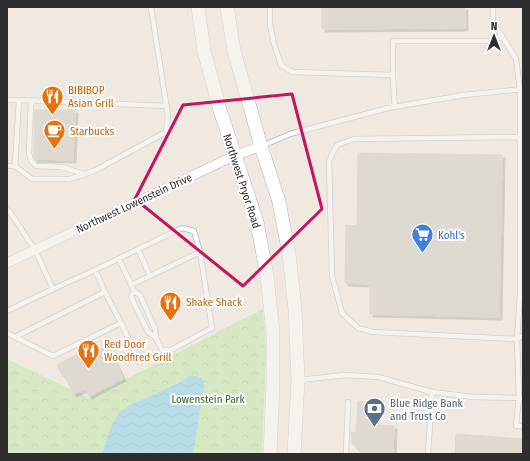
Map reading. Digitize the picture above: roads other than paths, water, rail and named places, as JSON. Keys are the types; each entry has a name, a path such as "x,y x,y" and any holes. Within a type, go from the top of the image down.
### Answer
{"main road":[{"name":"Northwest Pryor Road","path":"198,7 204,51 234,156 257,222 267,276 273,333 274,382 270,454"},
{"path":"227,7 234,51 261,146 279,202 289,254 296,309 298,380 294,454"}],"street":[{"name":"Northwest Lowenstein Drive","path":"7,263 234,156 261,146"}],"lane":[{"path":"7,166 15,166 32,178 70,179 94,171 166,132 168,116 167,106 151,7"},
{"path":"270,7 270,25 281,65 292,72 393,75"},
{"path":"493,7 493,22 516,59 522,90 520,137 520,295 517,339 521,398 516,426 523,426"},
{"path":"396,106 394,97 393,41 494,42 502,36"},
{"path":"516,59 523,59"},
{"path":"261,146 290,134 396,106 464,95 522,90"},
{"path":"7,100 167,106"},
{"path":"15,166 19,100"},
{"path":"31,101 29,153 31,161 36,166 62,167 85,174"},
{"path":"520,137 354,139 337,146 329,161 332,276 342,313 358,328 373,332 517,339 523,336"},
{"path":"7,209 35,250 53,289"},
{"path":"7,311 182,228 194,230 200,252 212,328 171,350 162,350 156,338 155,329 140,295 134,291 119,259"},
{"path":"138,249 150,276"},
{"path":"131,285 200,252"},
{"path":"95,270 140,363"},
{"path":"134,291 131,297 148,332 156,338"},
{"path":"15,337 105,292"},
{"path":"7,333 53,356 121,323"},
{"path":"298,380 345,375 378,377 432,392 473,397 521,398"},
{"path":"428,454 432,392"},
{"path":"346,454 348,402"}],"water":[{"path":"190,376 202,378 204,385 193,454 102,454 112,425 120,412 130,405 177,384"}],"place":[{"name":"BIBIBOP Asian Grill","path":"53,116"},
{"name":"Starbucks","path":"54,150"},
{"name":"Kohl's","path":"423,254"},
{"name":"Shake Shack","path":"171,322"},
{"name":"Red Door Woodfired Grill","path":"89,370"},
{"name":"Blue Ridge Bank and Trust Co","path":"375,428"}],"park label":[{"name":"Lowenstein Park","path":"208,399"}]}
